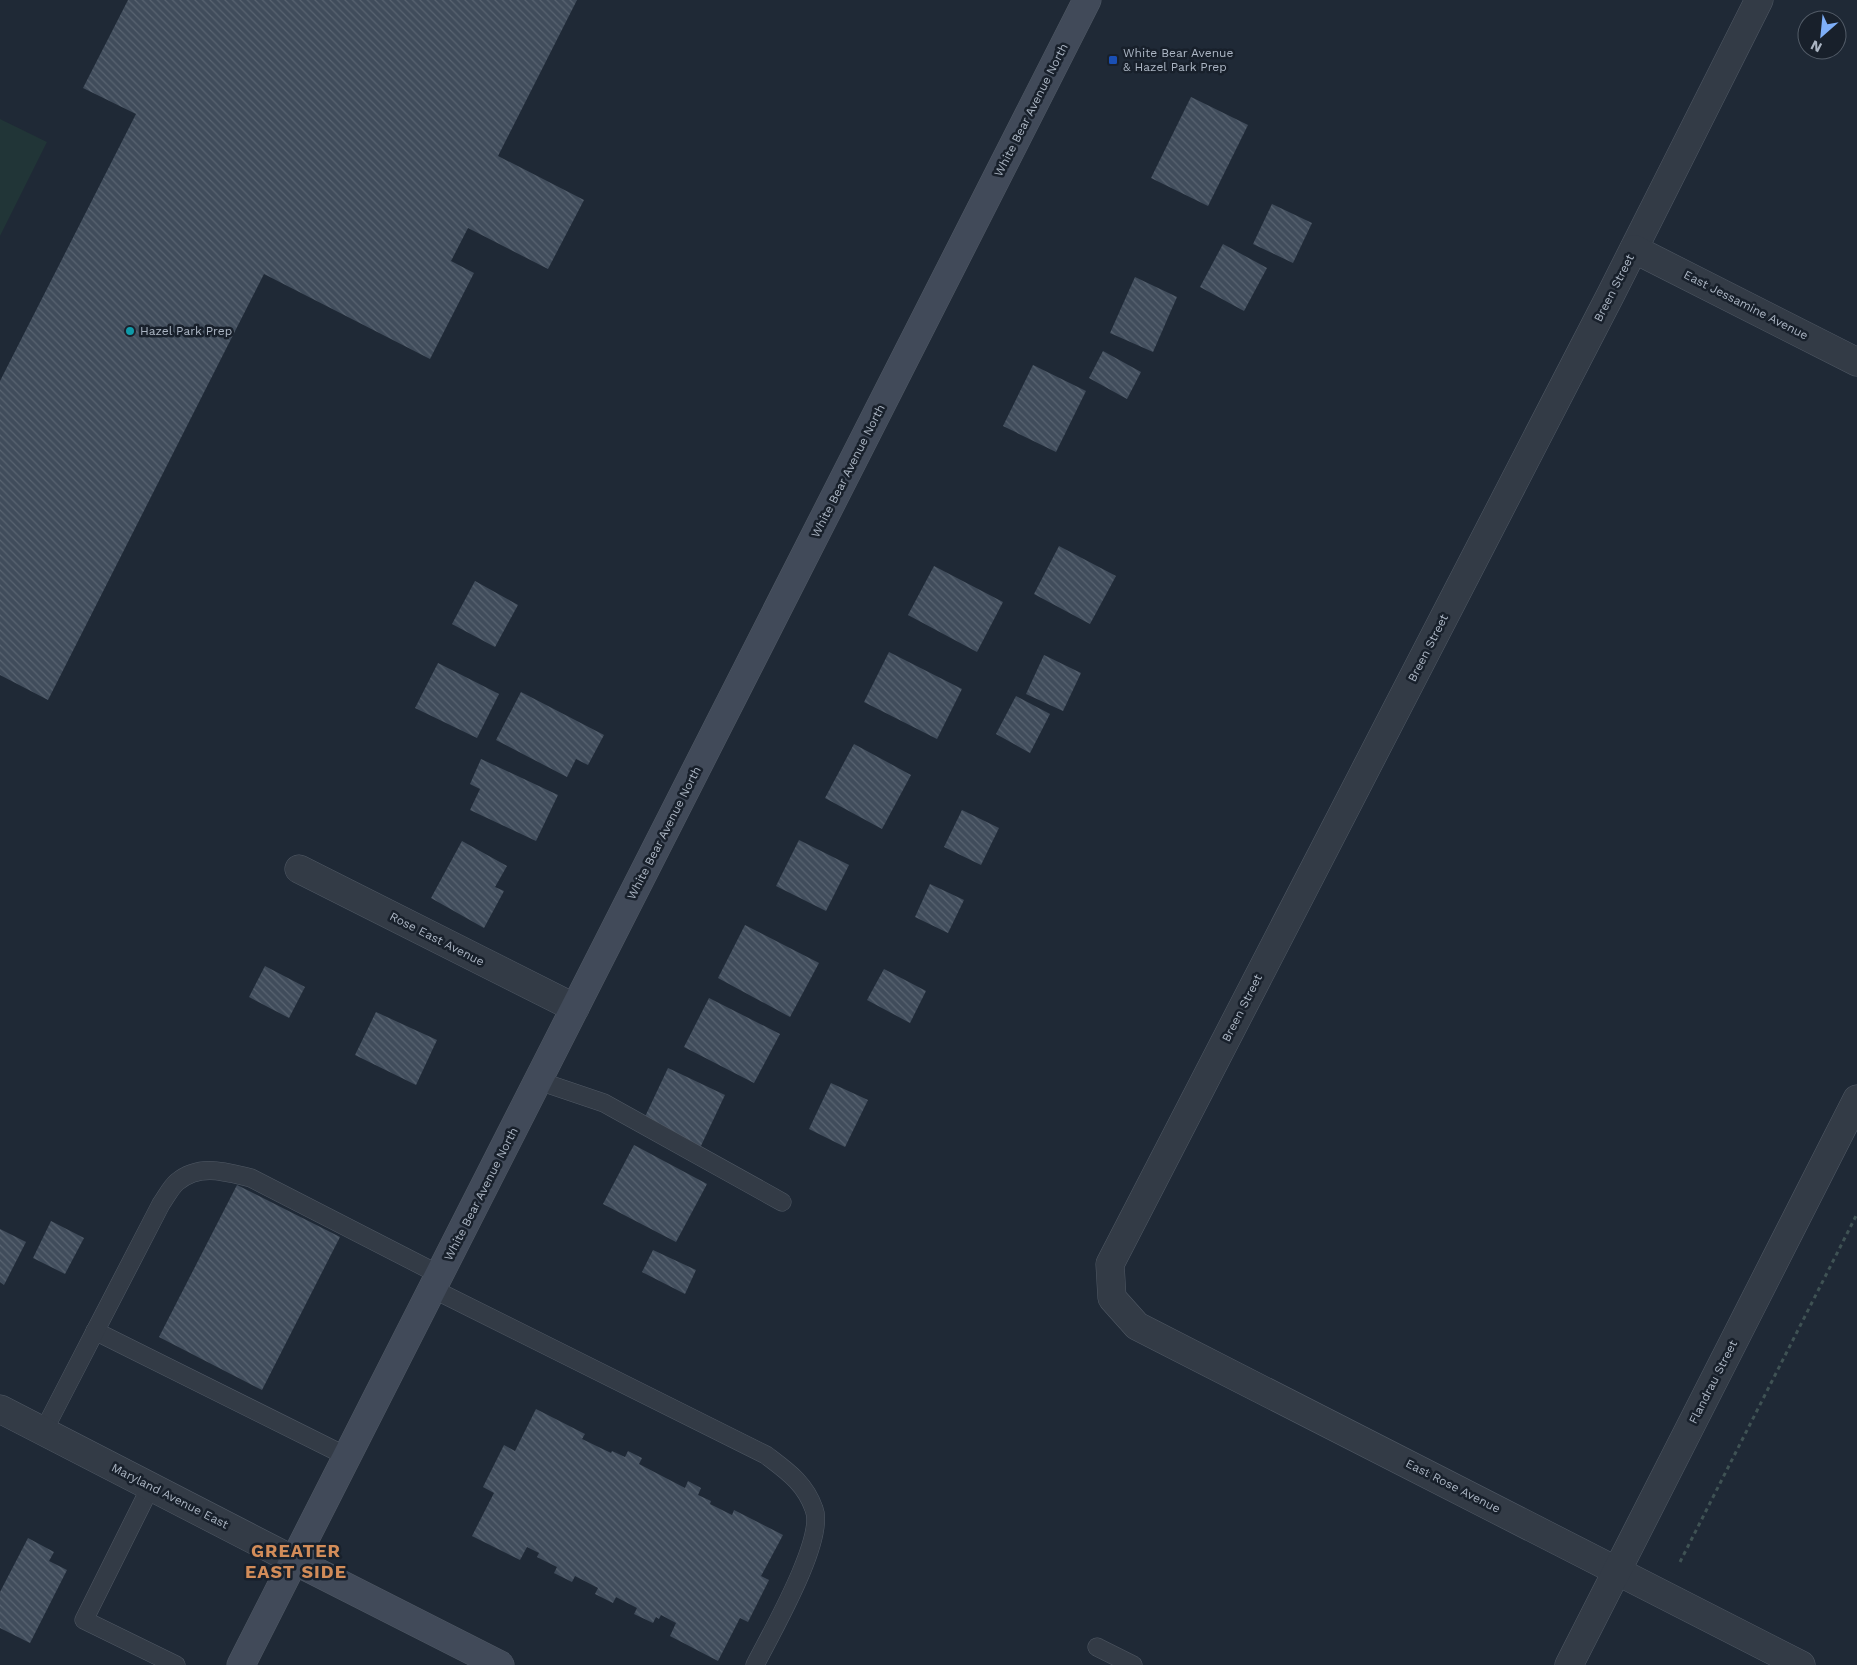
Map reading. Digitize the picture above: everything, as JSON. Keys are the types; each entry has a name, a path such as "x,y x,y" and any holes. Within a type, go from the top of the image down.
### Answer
{"main road":[{"name":"White Bear Avenue North","path":"241,1665 1087,0"},
{"name":"Maryland Avenue East","path":"295,1561 493,1663"}],"street":[{"name":"Breen Street","path":"1112,1298 1110,1264 1634,248 1759,0"},
{"name":"East Jessamine Avenue","path":"1634,248 1857,362"},
{"name":"Rose East Avenue","path":"299,869 575,1008"},
{"name":"Flandrau Street","path":"1570,1665 1857,1099"},
{"name":"East Rose Avenue","path":"1112,1298 1137,1326 1801,1665"},
{"name":"Maryland Avenue East","path":"0,1410 295,1561"}],"lane":[{"path":"538,1080 604,1103 782,1202"},
{"path":"43,1432 161,1204 176,1182 196,1170 219,1170 251,1178 437,1282 766,1455 798,1480 815,1510 814,1539 798,1580 755,1665"},
{"path":"94,1331 348,1457"},
{"path":"151,1486 84,1620 176,1665"},
{"path":"1097,1647 1133,1665"}],"path":[{"path":"1680,1562 1857,1214"}],"green space":[{"path":"0,119 47,142 0,236"}],"building":[{"name":"Hazel Park Prep","path":"128,0 577,0 498,156 584,200 548,269 468,228 451,261 474,273 430,359 264,274 48,700 0,675 0,381 136,114 83,88"},
{"path":"1191,97 1248,125 1208,206 1151,178"},
{"path":"1272,204 1312,223 1293,263 1253,244"},
{"path":"1223,244 1267,268 1244,311 1200,287"},
{"path":"1135,277 1177,297 1153,352 1110,333"},
{"path":"1103,351 1141,372 1127,399 1089,378"},
{"path":"1033,365 1086,391 1056,452 1003,426"},
{"path":"1059,546 1116,576 1090,624 1034,594"},
{"path":"934,566 1003,602 977,652 908,615"},
{"path":"475,581 518,605 495,647 452,624"},
{"path":"889,652 962,689 937,739 864,702"},
{"path":"1044,655 1081,673 1063,711 1026,694"},
{"path":"438,663 499,694 477,738 415,708"},
{"path":"521,692 604,735 588,765 576,759 567,777 496,740"},
{"path":"1016,696 1050,714 1030,753 996,734"},
{"path":"854,744 911,775 882,829 825,798"},
{"path":"481,759 558,795 536,841 470,810 480,789 470,784"},
{"path":"962,810 999,828 981,865 944,847"},
{"path":"799,840 849,865 826,911 776,886"},
{"path":"462,841 507,866 495,887 504,891 484,928 431,898"},
{"path":"930,884 964,900 948,933 915,917"},
{"path":"745,925 819,963 790,1017 718,978"},
{"path":"265,966 305,987 289,1018 249,997"},
{"path":"884,969 926,991 910,1023 867,1000"},
{"path":"709,998 780,1034 754,1083 684,1047"},
{"path":"376,1012 437,1040 416,1085 355,1055"},
{"path":"668,1068 725,1095 699,1150 642,1123"},
{"path":"831,1083 868,1100 845,1147 809,1129"},
{"path":"634,1145 707,1184 676,1242 603,1204"},
{"path":"237,1185 340,1237 262,1390 159,1337"},
{"path":"51,1221 84,1238 65,1274 33,1258"},
{"path":"0,1229 26,1242 4,1285 0,1282"},
{"path":"653,1250 696,1270 685,1294 642,1272"},
{"path":"536,1409 585,1434 582,1439 611,1453 612,1451 625,1457 628,1451 642,1458 639,1464 685,1488 688,1481 701,1488 698,1495 711,1501 710,1504 732,1515 734,1510 783,1535 761,1576 769,1580 748,1622 740,1618 718,1661 670,1636 676,1623 661,1615 659,1619 656,1617 653,1623 634,1614 637,1608 616,1597 613,1603 595,1594 598,1588 575,1576 572,1582 554,1573 557,1567 537,1557 539,1553 527,1547 520,1560 472,1536 494,1493 483,1487 504,1445 515,1451"},
{"path":"28,1538 54,1552 49,1561 67,1570 30,1643 0,1628 0,1592"}],"place":[{"name":"White Bear Avenue & Hazel Park Prep","path":"1113,60"},
{"name":"Hazel Park Prep","path":"130,331"}],"district":[{"name":"GREATER EAST SIDE","path":"296,1561"}]}
